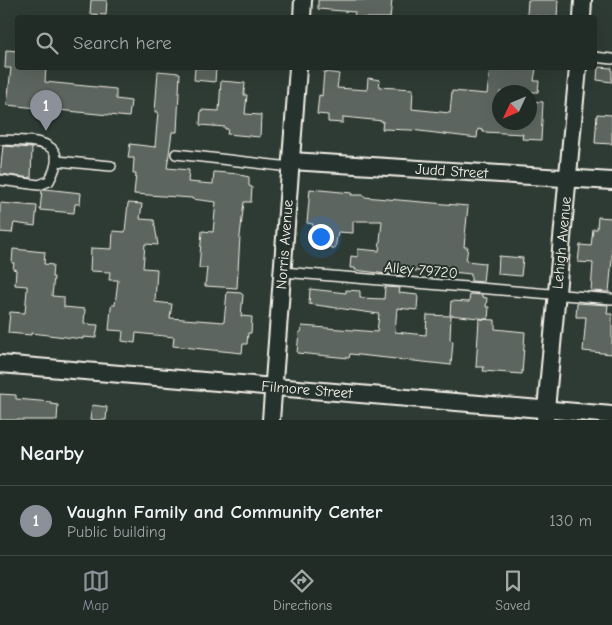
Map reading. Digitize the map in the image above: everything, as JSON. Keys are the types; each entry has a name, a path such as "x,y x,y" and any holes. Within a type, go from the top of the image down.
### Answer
{"street":[{"path":"302,15 303,0"},
{"path":"582,15 583,0"},
{"name":"Norris Avenue","path":"271,420 298,70"},
{"name":"Lehigh Avenue","path":"545,415 578,70"},
{"name":"Judd Street","path":"290,164 612,181"},
{"name":"Filmore Street","path":"0,364 274,387 545,415 612,414"}],"lane":[{"path":"597,58 612,59"},
{"path":"0,140 33,141 48,144 55,152 57,162 50,181 39,184 0,180"},
{"path":"176,154 290,164"},
{"path":"57,162 111,166"},
{"name":"Alley 79720","path":"283,272 612,299"}],"building":[{"path":"91,0 107,0 106,15 90,14"},
{"path":"318,0 392,0 390,15 354,15 355,12 318,9"},
{"path":"528,0 558,0 557,15 527,15"},
{"path":"6,50 15,51 15,70 46,70 45,82 116,89 116,99 131,101 129,117 7,105 11,68 5,68"},
{"path":"598,67 612,68 612,82 597,80"},
{"path":"195,70 216,70 215,82 194,80"},
{"path":"490,70 536,70 534,81 539,81 538,92 537,85 492,85 492,130 537,130 537,102 543,102 541,140 522,139 523,134 483,132 483,130 478,129 477,138 411,130 382,129 383,121 343,117 343,123 328,122 328,115 317,114 319,95 322,96 324,72 339,74 337,88 367,90 368,78 380,80 379,87 413,89 412,109 450,113 452,91 487,94"},
{"path":"158,71 180,73 177,132 172,132 167,168 189,170 188,182 213,184 214,172 240,174 249,177 249,186 252,187 251,202 244,202 237,288 205,286 207,268 199,268 202,231 213,232 216,202 192,198 134,194 136,174 133,174 134,158 128,158 130,144 155,147 158,112 155,112"},
{"path":"221,81 245,83 244,95 247,95 245,114 261,115 260,137 227,134 228,129 225,129 225,127 200,125 201,110 219,111"},
{"path":"597,114 612,115 612,144 595,143"},
{"path":"3,146 32,148 31,178 0,174"},
{"path":"310,189 352,193 351,195 364,195 364,197 468,206 464,247 468,247 466,261 485,263 483,282 471,281 471,274 433,270 433,272 403,270 402,276 350,268 351,256 358,257 358,249 379,251 382,221 353,221 353,233 338,232 335,249 312,240 313,224 307,223"},
{"path":"42,190 81,193 80,204 75,204 74,213 40,210"},
{"path":"0,203 37,206 35,226 14,223 12,233 0,232"},
{"path":"128,203 142,204 140,219 154,220 158,245 145,244 143,268 157,269 155,302 172,304 170,318 224,322 227,292 241,293 243,295 241,316 252,317 251,333 248,333 247,344 243,344 242,353 173,346 174,337 136,333 135,343 122,341 123,331 109,330 111,308 112,305 115,305 118,280 109,280 110,272 90,271 91,248 112,249 113,231 125,232"},
{"path":"598,217 612,218 612,259 609,292 591,291 593,263 578,262 580,245 591,246 593,229 597,229"},
{"path":"13,249 45,252 44,264 53,265 52,296 64,297 64,307 85,309 84,324 98,325 96,338 83,337 83,339 31,333 31,335 8,333 10,312 25,313 27,290 27,286 15,285 16,270 13,269 14,263 12,263"},
{"path":"499,256 523,258 521,276 498,274"},
{"path":"385,287 400,288 399,293 418,295 417,310 397,308 395,332 426,335 427,315 451,316 450,340 453,341 451,365 350,354 349,358 297,353 299,332 301,332 302,326 377,332 379,314 309,304 310,289 346,293 346,290 360,291 360,298 384,299"},
{"path":"470,294 482,295 482,297 487,298 486,307 489,307 488,319 450,315 451,301 469,302"},
{"path":"577,303 608,305 607,314 612,314 612,354 583,351 586,317 576,317"},
{"path":"479,319 495,320 495,329 525,332 522,374 483,371 484,367 476,367"},
{"path":"0,394 16,395 16,399 51,402 51,404 58,405 57,420 0,420"},
{"path":"92,405 107,407 106,420 90,420"}],"place":[{"name":"Vaughn Family and Community Center","path":"46,131"}]}
